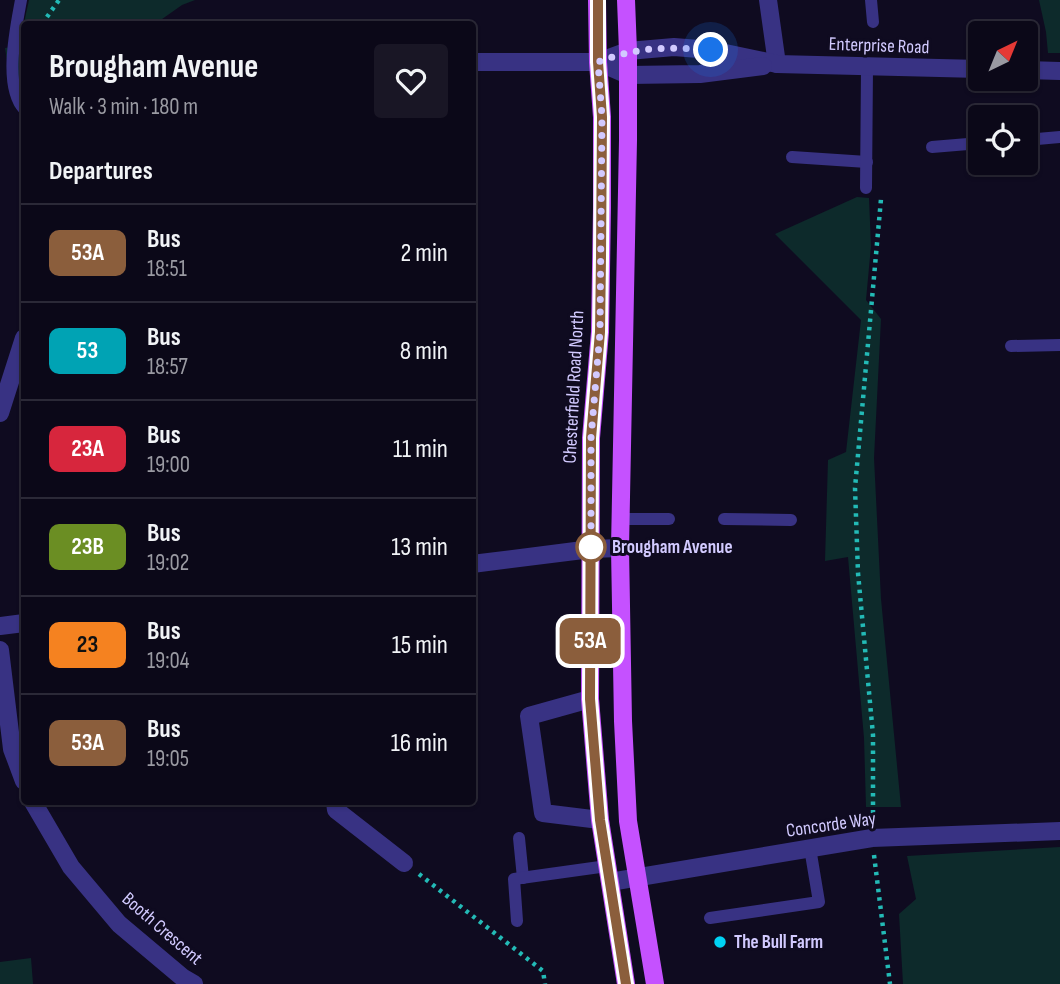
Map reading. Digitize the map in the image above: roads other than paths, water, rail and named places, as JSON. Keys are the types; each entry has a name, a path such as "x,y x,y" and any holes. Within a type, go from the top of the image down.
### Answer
{"main road":[{"name":"Chesterfield Road North","path":"597,0 602,117 600,332 591,438 590,699 600,820 626,984"},
{"path":"626,0 628,75 620,548 623,721 628,821 655,984"}],"street":[{"path":"768,0 777,64"},
{"name":"Enterprise Road","path":"598,62 628,51 674,47 711,50 777,64 968,69"},
{"path":"476,62 598,62 628,75"},
{"name":"Enterprise Road","path":"628,75 700,74 777,64"},
{"path":"1038,70 1060,71"},
{"path":"0,413 21,347"},
{"path":"476,563 591,549 620,548"},
{"path":"0,626 21,623"},
{"path":"0,650 6,749 21,776"},
{"path":"590,699 529,716 543,813 600,820"},
{"name":"Booth Crescent","path":"35,805 71,867 119,924 194,984"},
{"path":"335,805 336,810 404,863"},
{"name":"Concorde Way","path":"608,874 636,878 872,838 1060,831"}],"lane":[{"path":"21,0 12,60 18,102 21,106"},
{"path":"871,0 873,22"},
{"path":"866,188 867,68"},
{"path":"1038,139 1060,137"},
{"path":"932,147 968,144"},
{"path":"792,157 866,162"},
{"path":"1011,345 1060,345"},
{"path":"621,519 669,519"},
{"path":"724,519 791,520"},
{"path":"519,838 523,878"},
{"path":"710,918 819,902 810,848"},
{"path":"517,921 514,879 608,874"}],"place":[{"name":"Brougham Avenue","path":"591,547"},
{"name":"The Bull Farm","path":"720,942"}]}
